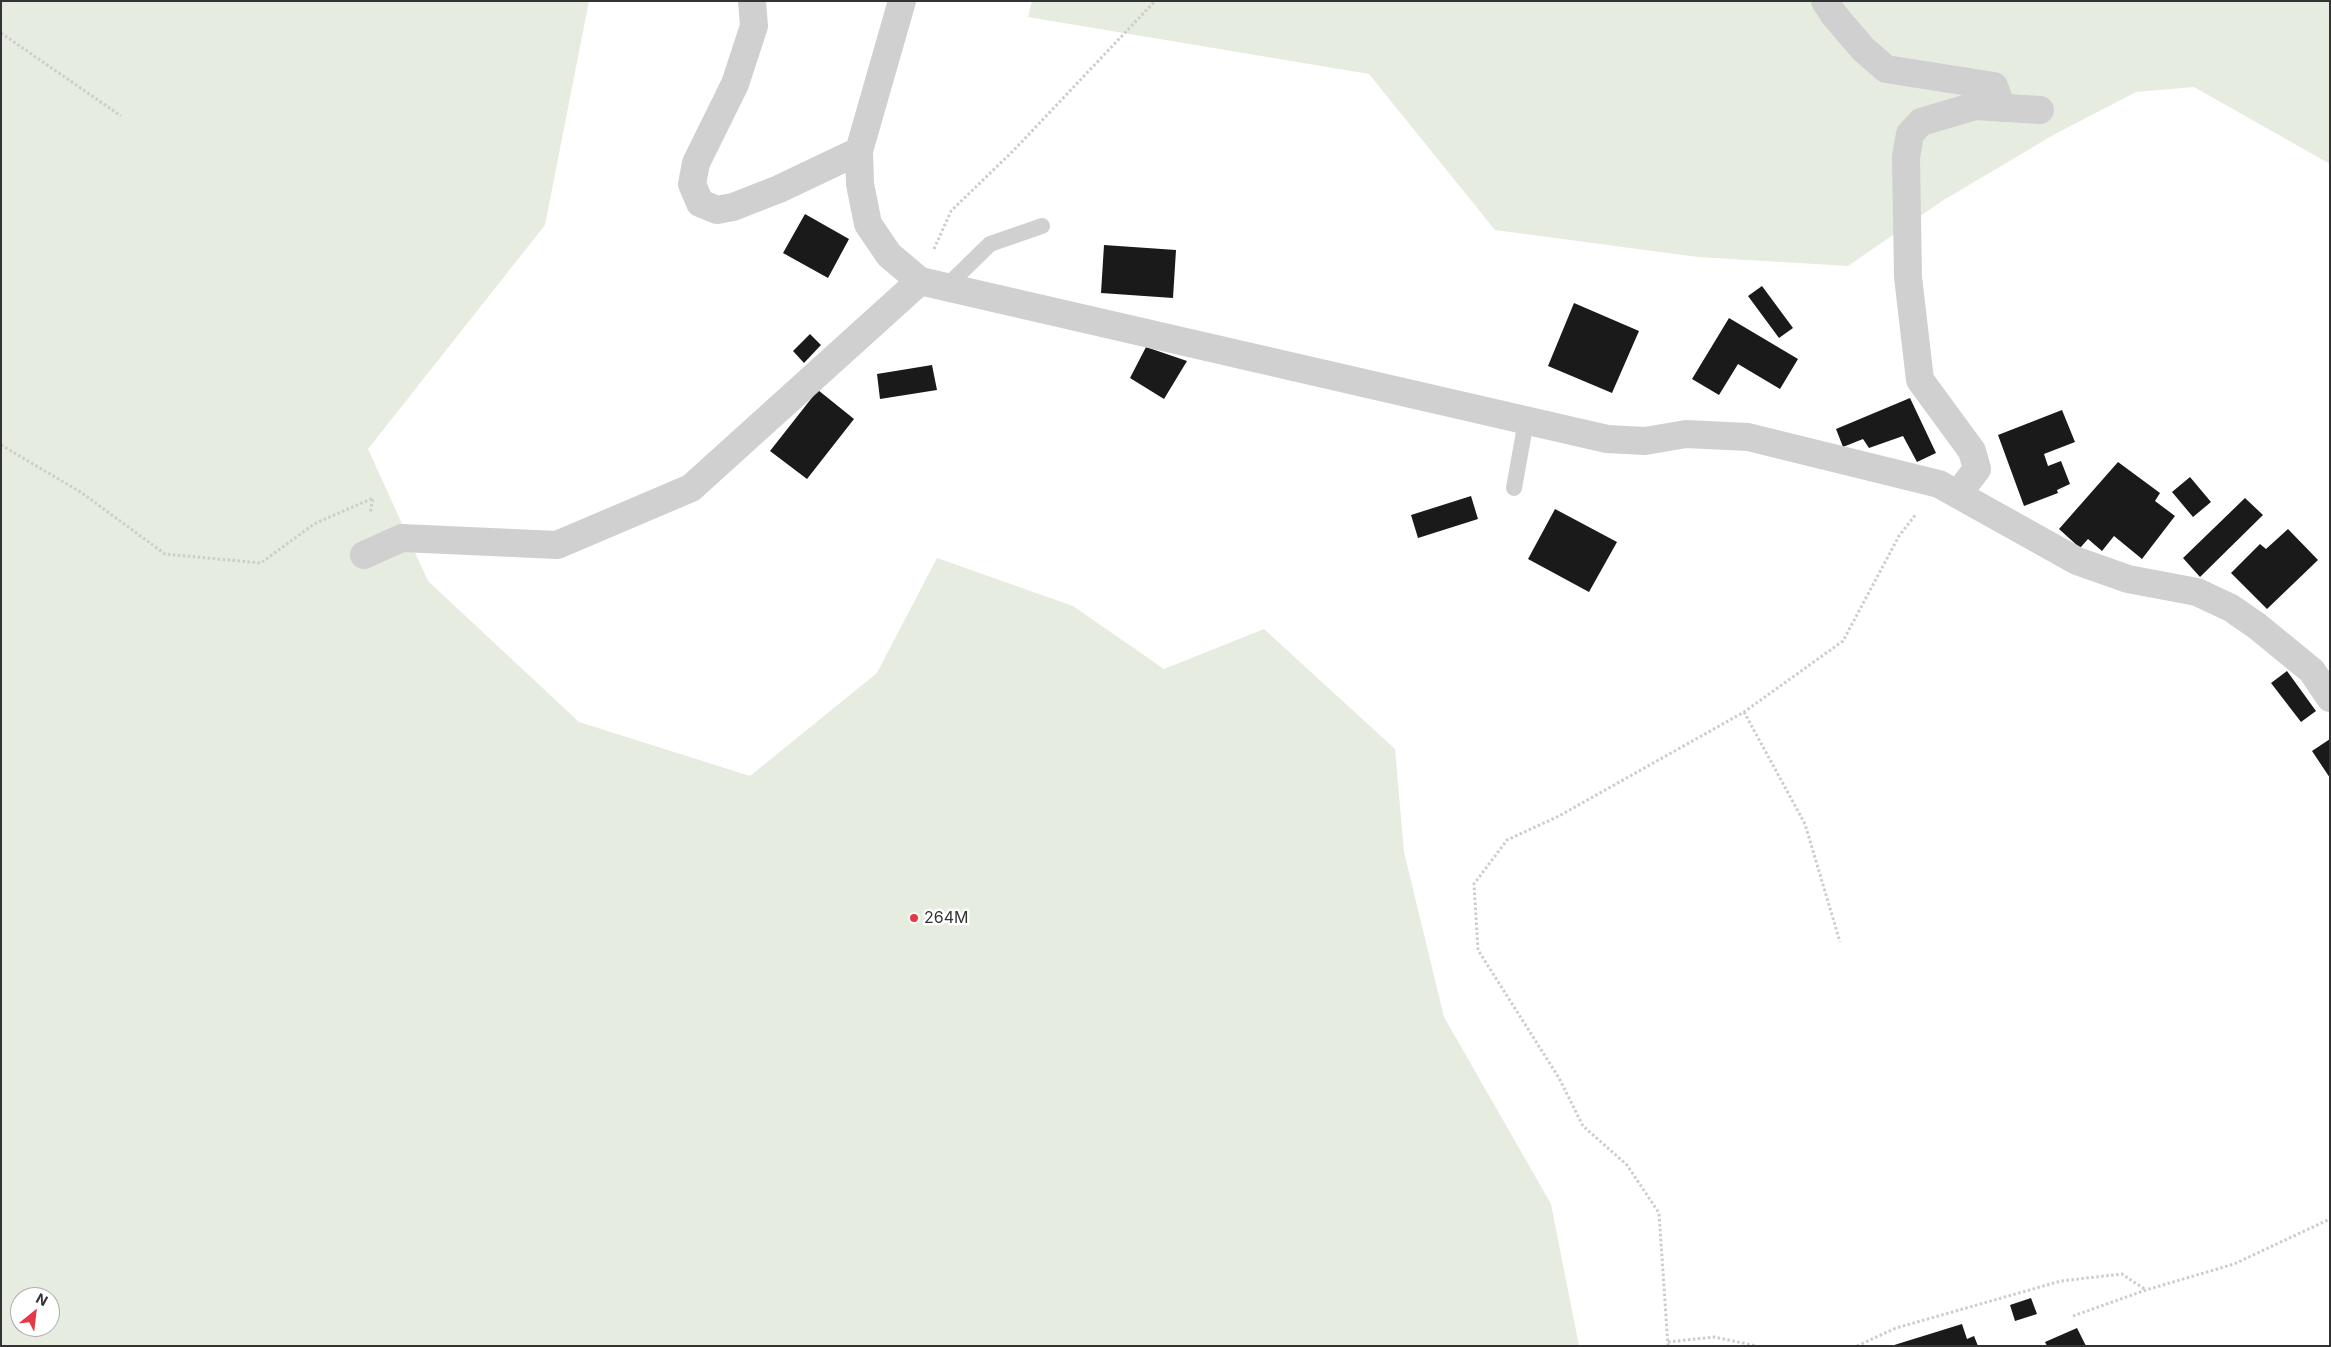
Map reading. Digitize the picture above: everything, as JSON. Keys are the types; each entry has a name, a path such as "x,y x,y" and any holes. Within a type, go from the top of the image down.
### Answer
{"street":[{"path":"752,1 754,26 735,84 696,163 692,184 700,203 717,210 733,207 779,189 859,151"},
{"path":"902,1 859,151 860,184 868,224 888,254 933,284 1607,440 1645,442 1686,434 1748,437 1948,489 2077,561 2128,579 2197,592 2231,608 2321,670 2330,698"},
{"path":"1826,1 1834,15 1863,49 1886,69 1994,86 2002,108"},
{"path":"1948,489 1977,469 1972,451 1920,380 1908,277 1906,156 1910,134 1920,122 1975,106 2040,110"},
{"path":"364,555 402,538 557,544 691,488 933,284"}],"lane":[{"path":"933,284 990,244 1042,226"},
{"path":"1514,488 1526,421"}],"path":[{"path":"933,284 951,211 1014,150 1155,1"},
{"path":"1,33 121,116"},
{"path":"1,445 82,493 165,554 261,563 314,524 372,498 364,555"},
{"path":"1757,1346 1714,1337 1668,1344 1659,1213 1627,1166 1582,1126 1559,1078 1478,950 1474,884 1507,840 1559,816 1744,712 1843,641 1899,536 1948,489"},
{"path":"1744,712 1806,824 1840,942"},
{"path":"2073,1316 2146,1290 2234,1264 2330,1219"},
{"path":"1856,1346 1896,1328 2061,1281 2122,1274 2146,1290"}],"shaded area":[{"path":"1,1 589,1 545,225 368,449 428,581 579,722 750,776 877,673 937,558 1073,606 1164,669 1264,629 1395,749 1404,852 1444,1017 1551,1204 1579,1346 1,1346"},
{"path":"1032,1 2330,1 2330,164 2194,87 2136,92 2055,134 1942,201 1848,266 1698,257 1495,230 1369,74 1028,17"}],"building":[{"path":"805,214 849,239 828,278 783,253"},
{"path":"1104,245 1176,250 1173,298 1101,293"},
{"path":"1762,286 1793,328 1779,338 1748,296"},
{"path":"1574,303 1639,331 1612,393 1548,366"},
{"path":"1729,318 1798,359 1780,389 1738,364 1719,395 1692,379"},
{"path":"810,334 821,345 804,363 793,351"},
{"path":"1146,347 1187,361 1164,399 1130,378"},
{"path":"932,365 937,390 880,399 877,374"},
{"path":"818,390 854,419 807,479 770,451"},
{"path":"1910,398 1936,453 1917,462 1903,436 1869,448 1863,439 1843,447 1836,429"},
{"path":"2062,410 2075,442 2044,454 2048,466 2061,461 2070,484 2057,490 2058,493 2024,506 1998,435"},
{"path":"2118,462 2160,493 2155,501 2175,516 2142,559 2114,536 2102,551 2088,539 2080,548 2059,529"},
{"path":"2190,477 2211,502 2193,517 2172,492"},
{"path":"1471,496 1478,519 1418,538 1411,515"},
{"path":"2245,498 2263,515 2200,577 2183,558"},
{"path":"1555,509 1617,542 1589,592 1528,559"},
{"path":"2288,529 2318,560 2267,609 2231,573 2260,544 2266,549"},
{"path":"2287,671 2316,711 2301,722 2271,683"},
{"path":"2330,739 2330,778 2312,751"},
{"path":"2031,1298 2037,1314 2015,1321 2010,1305"},
{"path":"1962,1324 1967,1339 1974,1336 1978,1346 1891,1346"},
{"path":"2077,1328 2086,1346 2047,1346 2045,1342"}],"place":[{"name":"264M","path":"914,918"}]}
